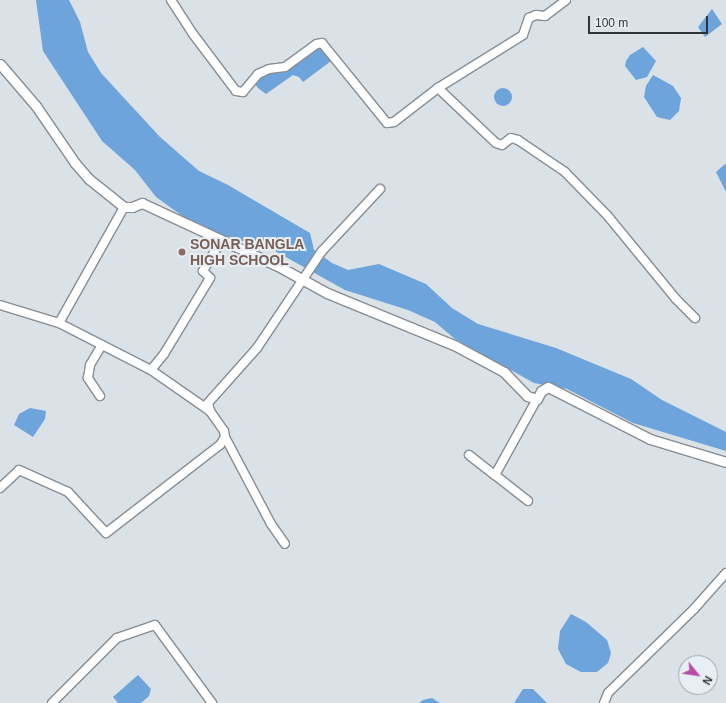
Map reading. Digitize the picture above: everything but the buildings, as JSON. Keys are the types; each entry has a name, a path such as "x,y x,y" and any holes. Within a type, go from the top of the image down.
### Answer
{"street":[{"path":"171,0 193,34 236,91 243,92 258,74 269,69 285,67 317,44 322,43 387,123 394,122 438,88 523,35 529,18 536,15 545,16 566,0"},
{"path":"0,64 36,106 74,163 89,179 124,206 132,207 142,203 221,241 456,346 504,372 527,396 537,399"},
{"path":"438,88 496,143 502,144 511,138 518,140 565,172 607,215 676,299 695,318"},
{"path":"285,544 270,524 210,411 208,403 257,348 322,251 380,189"},
{"path":"60,323 124,206"},
{"path":"151,370 164,354 210,278 203,271 221,241"},
{"path":"0,305 60,323 151,370 210,411"},
{"path":"100,396 88,378 90,365 102,345"},
{"path":"495,475 537,399 542,391 548,387 650,439 726,462"},
{"path":"0,488 19,470 68,492 106,533 220,445 225,437"},
{"path":"470,455 528,501"},
{"path":"604,703 608,694 694,609 726,573"},
{"path":"52,703 116,638 155,625 212,703"}],"water":[{"path":"36,0 69,0 80,22 88,52 101,73 160,137 199,171 228,185 310,233 314,250 332,263 348,270 379,264 426,284 452,308 478,324 556,348 631,379 662,400 726,432 726,451 633,423 567,389 534,383 455,339 435,322 408,310 345,290 257,241 236,241 188,220 156,197 135,170 102,141 43,51"},
{"path":"712,9 722,24 705,37 698,27"},
{"path":"320,47 331,61 303,82 299,77 293,75 266,94 255,84 259,78"},
{"path":"643,47 656,61 647,77 636,80 625,66 626,61 630,55"},
{"path":"653,75 673,86 681,98 679,111 670,120 657,117 644,97 646,86"},
{"path":"503,88 509,91 512,97 509,103 503,106 497,103 494,97 497,91"},
{"path":"725,164 726,165 726,192 716,172"},
{"path":"30,408 46,411 45,419 33,437 14,425 19,414"},
{"path":"571,614 586,622 607,640 611,653 608,663 597,672 581,672 566,664 558,649 560,631"},
{"path":"138,675 151,689 149,696 141,703 118,703 113,697"},
{"path":"523,689 533,689 547,703 514,703"},
{"path":"432,698 440,703 419,703 423,700"}],"place":[{"name":"SONAR BANGLA HIGH SCHOOL","path":"182,252"}]}
